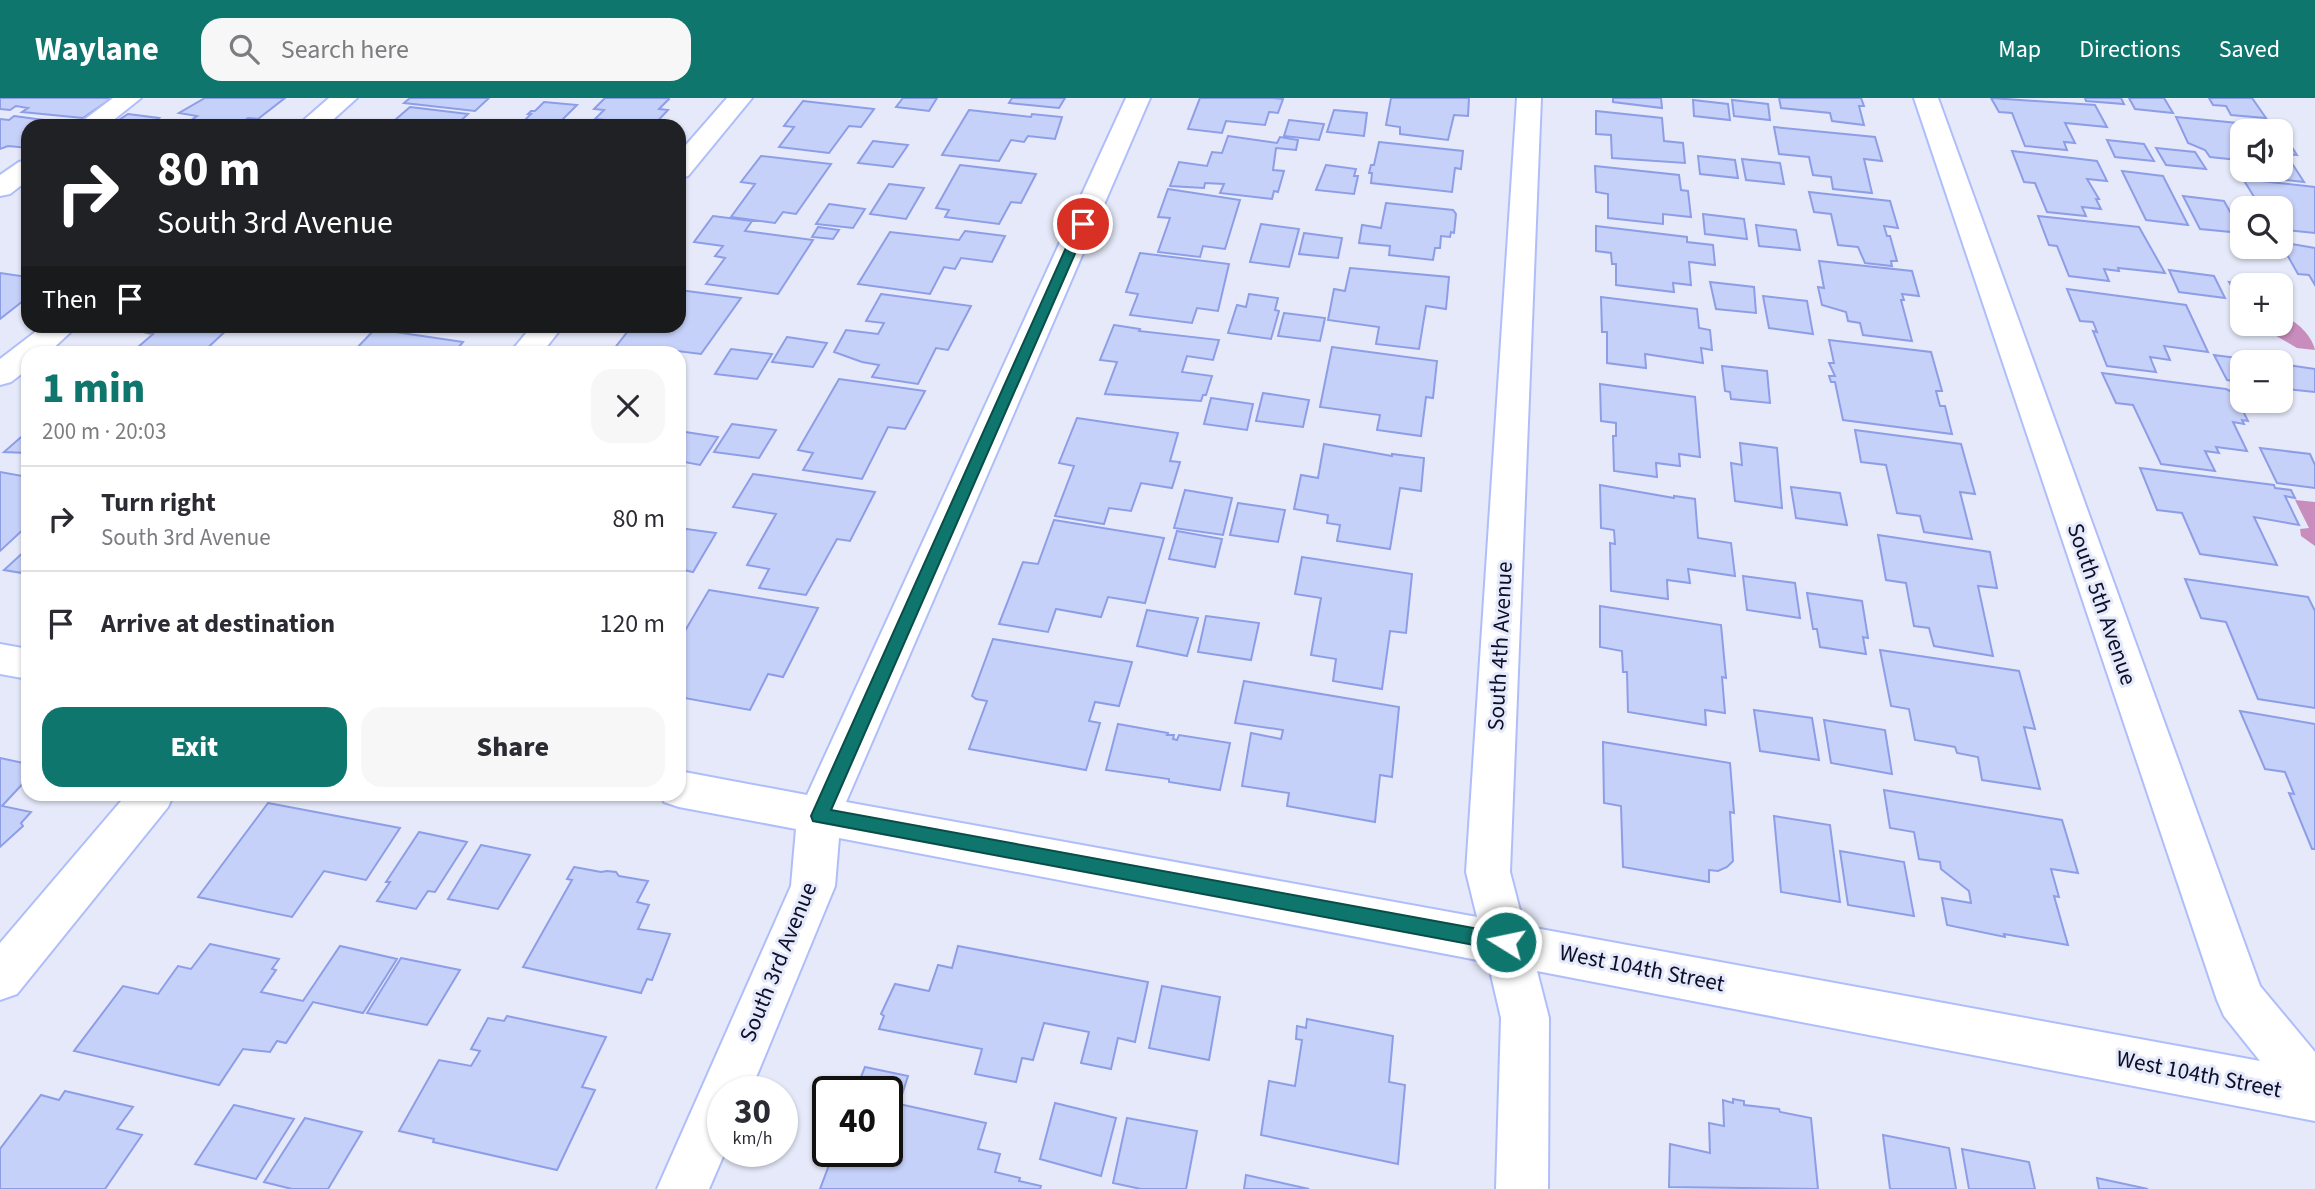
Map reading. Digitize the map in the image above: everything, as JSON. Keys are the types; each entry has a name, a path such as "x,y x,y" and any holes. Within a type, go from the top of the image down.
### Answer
{"street":[{"path":"99,119 130,98"},
{"path":"319,119 345,98"},
{"path":"686,162 740,98"},
{"name":"South 3rd Avenue","path":"732,1076 813,886 819,816 1138,98"},
{"name":"South 4th Avenue","path":"1522,1189 1525,1018 1488,872 1528,98"},
{"name":"South 5th Avenue","path":"1926,98 2241,1000 2315,1090"},
{"path":"0,188 21,173"},
{"path":"37,346 53,333"},
{"path":"0,375 21,358"},
{"path":"0,659 21,663"},
{"name":"West 104th Street","path":"686,790 1506,942 2315,1096"},
{"path":"0,978 147,801"},
{"name":"South 3rd Avenue","path":"683,1189 707,1133"}],"shaded area":[{"path":"2293,321 2302,328 2315,350 2297,348 2277,336 2293,336"},
{"path":"2295,500 2315,502 2315,546 2301,536 2300,529 2309,528"}],"building":[{"path":"0,98 112,98 83,118 22,112 28,108 16,106 10,110 0,109"},
{"path":"205,98 285,98 258,119 193,119 197,116 179,113"},
{"path":"410,98 489,98 475,111 404,103"},
{"path":"605,98 669,99 659,109 668,110 660,119 595,119 604,110 594,109"},
{"path":"903,98 937,98 929,111 896,107"},
{"path":"1012,98 1065,98 1059,108 1009,103"},
{"path":"1200,98 1283,99 1278,113 1269,112 1265,125 1226,121 1222,133 1188,129"},
{"path":"1391,98 1469,98 1468,116 1454,115 1448,140 1400,134 1400,127 1386,125"},
{"path":"1613,98 1661,98 1662,108 1613,102"},
{"path":"1779,98 1861,98 1864,106 1859,106 1864,125 1832,121 1830,113 1781,108"},
{"path":"1991,98 2095,105 2107,127 2065,123 2075,143 2064,142 2067,150 2025,146 2012,113 1999,112"},
{"path":"2085,98 2121,98 2124,104 2086,101"},
{"path":"2129,98 2164,98 2173,113 2135,109"},
{"path":"2209,98 2252,98 2266,118 2231,115 2226,106 2213,105"},
{"path":"1693,100 1728,104 1730,120 1694,116"},
{"path":"1732,100 1768,104 1770,120 1734,116"},
{"path":"803,101 874,109 861,127 849,126 829,153 779,147 794,127 784,126"},
{"path":"544,102 577,105 563,119 526,119 531,111 535,111"},
{"path":"410,107 468,114 463,119 396,119"},
{"path":"969,110 1031,117 1032,114 1062,117 1055,139 1028,136 1024,142 1011,140 999,161 942,155"},
{"path":"1334,110 1367,113 1364,136 1327,132"},
{"path":"1596,111 1662,118 1664,141 1683,143 1685,163 1612,158 1611,135 1596,134"},
{"path":"128,114 159,118 158,119 120,119"},
{"path":"14,116 36,119 21,119 21,147 8,146 0,149 0,119 9,120"},
{"path":"2176,117 2230,122 2230,159 2210,157 2205,150 2188,143"},
{"path":"1289,120 1324,124 1319,140 1284,136"},
{"path":"1774,127 1875,137 1882,161 1864,159 1872,193 1833,189 1831,177 1813,175 1809,157 1779,154"},
{"path":"1228,136 1277,143 1280,137 1298,140 1296,150 1276,148 1273,170 1284,171 1278,192 1274,191 1272,199 1220,193 1224,184 1205,183 1204,188 1170,186 1179,162 1207,166 1212,152 1222,153"},
{"path":"2107,140 2144,144 2154,161 2115,157"},
{"path":"873,141 908,145 893,167 858,163"},
{"path":"1379,142 1463,151 1461,169 1455,168 1452,192 1371,183 1372,173 1369,173 1371,165 1374,165"},
{"path":"2156,148 2195,152 2206,169 2166,165"},
{"path":"2012,151 2097,161 2107,181 2087,179 2099,199 2096,199 2101,209 2082,207 2086,216 2047,212 2035,183 2024,182"},
{"path":"761,156 831,164 796,214 783,212 775,223 731,217 755,184 741,182"},
{"path":"1698,156 1735,160 1738,178 1700,174"},
{"path":"1742,159 1780,163 1784,184 1746,180"},
{"path":"960,165 1036,174 1021,203 1011,202 999,224 945,217 949,210 936,208"},
{"path":"1326,165 1356,169 1354,176 1358,176 1354,194 1316,190"},
{"path":"2293,165 2304,182 2293,181"},
{"path":"1595,166 1679,175 1681,190 1688,191 1691,217 1663,214 1663,224 1608,218 1608,194 1596,192"},
{"path":"2122,171 2163,176 2188,225 2146,220"},
{"path":"2245,182 2315,187 2315,233 2293,231 2293,196 2254,196"},
{"path":"889,184 924,188 906,219 870,214"},
{"path":"1168,189 1240,200 1225,249 1203,246 1200,257 1158,252 1170,218 1158,217"},
{"path":"1809,192 1890,201 1898,228 1884,226 1887,236 1890,236 1897,261 1891,261 1892,266 1865,263 1858,247 1838,245 1831,214 1814,212"},
{"path":"2183,196 2224,201 2230,212 2230,232 2200,229"},
{"path":"1386,203 1453,210 1456,214 1454,233 1451,232 1450,237 1441,236 1440,248 1435,248 1433,260 1389,255 1390,246 1359,243 1362,225 1381,228"},
{"path":"829,204 865,209 853,228 816,224"},
{"path":"1703,214 1744,219 1747,239 1705,234"},
{"path":"713,216 752,221 745,231 813,240 778,294 706,284 725,258 715,256 723,246 694,242"},
{"path":"2038,216 2139,227 2165,273 2118,268 2119,271 2104,269 2109,281 2069,276 2057,246 2049,245"},
{"path":"1261,224 1299,229 1289,267 1250,262"},
{"path":"1756,225 1796,230 1800,250 1759,246"},
{"path":"1596,226 1687,237 1687,242 1713,245 1715,265 1689,262 1691,285 1673,283 1674,292 1616,285 1616,264 1612,264 1611,253 1596,251"},
{"path":"818,227 839,230 833,239 812,237"},
{"path":"965,231 1005,236 992,262 961,258 955,269 944,267 930,294 858,284 890,232 959,240"},
{"path":"1304,233 1342,238 1338,258 1299,254"},
{"path":"2293,244 2315,248 2315,285 2309,275 2298,274 2290,259 2293,259"},
{"path":"1140,253 1229,264 1218,311 1197,308 1192,323 1130,315 1138,294 1126,292"},
{"path":"1819,261 1912,271 1919,296 1902,294 1904,300 1901,300 1912,341 1863,335 1860,323 1848,321 1846,312 1822,305 1818,287 1824,288"},
{"path":"1350,268 1449,277 1446,309 1426,306 1419,349 1376,344 1379,327 1328,320 1334,289 1345,291"},
{"path":"2169,270 2214,276 2225,298 2179,292"},
{"path":"0,273 21,276 21,302 0,319"},
{"path":"1710,282 1754,287 1756,313 1716,309"},
{"path":"2067,289 2186,305 2208,352 2164,346 2170,360 2150,357 2156,372 2107,366 2093,331 2097,332 2093,322 2080,321"},
{"path":"686,291 741,298 701,354 686,352 686,346 616,346 626,333 686,333"},
{"path":"881,294 971,306 948,350 936,348 918,384 872,377 879,365 834,352 846,330 878,334 884,323 866,321"},
{"path":"1249,294 1278,298 1275,310 1279,311 1271,339 1228,333 1237,305 1246,307"},
{"path":"1763,296 1807,301 1813,334 1769,328"},
{"path":"1601,297 1697,309 1699,328 1710,330 1712,350 1701,348 1703,363 1645,354 1646,368 1607,363 1607,332 1602,332"},
{"path":"1284,313 1325,318 1320,341 1278,336"},
{"path":"1114,325 1140,329 1139,331 1219,340 1213,360 1187,356 1182,372 1212,376 1206,395 1203,395 1201,401 1105,394 1117,362 1100,360"},
{"path":"148,333 224,333 210,346 139,346 153,334"},
{"path":"371,333 402,333 463,342 460,346 359,346"},
{"path":"787,337 827,343 813,367 772,362"},
{"path":"1829,340 1931,352 1942,391 1936,391 1940,406 1945,406 1952,434 1843,420 1835,382 1831,382 1829,376 1835,376 1829,363 1834,363"},
{"path":"1332,347 1437,361 1433,398 1426,397 1421,436 1377,430 1380,415 1320,407"},
{"path":"731,349 772,354 757,379 715,374"},
{"path":"2214,355 2230,357 2230,380 2227,380"},
{"path":"1722,366 1767,371 1770,403 1731,399 1730,392 1725,391"},
{"path":"2293,366 2315,369 2315,392 2293,390"},
{"path":"2102,373 2226,389 2230,391 2230,413 2244,413 2248,421 2242,420 2244,424 2233,422 2247,451 2216,447 2219,453 2205,451 2215,471 2161,464 2133,405 2116,403"},
{"path":"839,379 925,391 905,429 888,427 862,479 803,470 813,453 798,450"},
{"path":"1600,384 1695,397 1700,457 1679,454 1680,466 1656,463 1657,477 1614,471 1613,436 1616,436 1616,423 1601,421"},
{"path":"1263,393 1309,400 1303,427 1256,421"},
{"path":"1211,398 1253,404 1247,430 1204,424"},
{"path":"1077,418 1178,433 1170,461 1180,462 1172,488 1141,483 1131,511 1109,508 1104,524 1055,516 1074,466 1059,463"},
{"path":"732,424 776,430 759,458 714,452"},
{"path":"1855,430 1961,444 1975,494 1960,492 1972,539 1924,532 1920,516 1897,513 1886,465 1861,462"},
{"path":"686,432 718,437 700,465 686,462"},
{"path":"21,437 21,453 4,452"},
{"path":"1740,443 1777,448 1782,508 1735,501 1731,463 1742,465"},
{"path":"1324,444 1392,456 1424,458 1421,491 1400,488 1390,549 1337,541 1340,525 1327,523 1328,515 1294,509 1301,475 1318,478"},
{"path":"2260,448 2310,454 2315,465 2315,488 2277,483"},
{"path":"2140,468 2274,485 2275,488 2291,490 2295,498 2285,496 2299,525 2254,517 2277,565 2200,554 2182,513 2157,510"},
{"path":"0,472 21,476 21,532 0,551"},
{"path":"753,474 875,492 850,541 837,539 806,595 759,588 769,569 747,565 776,514 733,507"},
{"path":"1600,485 1695,499 1698,538 1731,543 1735,576 1688,569 1690,583 1667,580 1668,599 1611,591 1610,543 1615,544 1614,530 1601,528"},
{"path":"1791,487 1840,493 1847,525 1796,518"},
{"path":"1185,490 1232,498 1223,535 1174,528"},
{"path":"1238,503 1285,510 1278,542 1230,535"},
{"path":"1054,520 1164,538 1145,603 1108,597 1101,617 1056,609 1048,632 999,624 1023,562 1038,564"},
{"path":"686,529 716,533 693,572 686,570"},
{"path":"1177,531 1222,539 1215,567 1169,559"},
{"path":"1878,535 1990,552 1997,588 1978,586 1993,656 1934,646 1929,628 1914,626 1906,583 1886,580"},
{"path":"21,554 21,573 4,570"},
{"path":"1302,557 1412,574 1406,633 1390,631 1382,689 1333,681 1336,659 1311,655 1321,598 1295,594"},
{"path":"1743,576 1795,583 1800,618 1747,610"},
{"path":"2185,579 2308,597 2315,611 2315,708 2258,699 2226,622 2201,618"},
{"path":"709,590 818,608 783,677 768,674 750,710 686,698 686,629"},
{"path":"1807,593 1862,601 1868,638 1863,637 1866,654 1820,647 1817,629 1813,629"},
{"path":"1600,606 1721,625 1726,678 1722,677 1725,713 1705,710 1706,725 1628,712 1627,672 1623,672 1622,651 1600,647"},
{"path":"1147,610 1198,618 1187,656 1137,646"},
{"path":"1206,616 1259,623 1251,660 1198,652"},
{"path":"993,639 1132,662 1119,706 1095,702 1089,721 1100,723 1086,770 969,749 987,701 972,696"},
{"path":"1880,650 2019,671 2035,729 2024,727 2040,789 1982,780 1978,757 1957,753 1955,747 1915,740 1909,709 1891,706"},
{"path":"1244,681 1399,707 1392,777 1380,775 1375,822 1287,806 1289,793 1242,786 1251,733 1281,739 1283,730 1235,723"},
{"path":"1754,710 1812,718 1819,760 1760,751"},
{"path":"2240,711 2315,724 2315,849 2312,849 2289,793 2294,794 2285,772 2265,769"},
{"path":"1824,720 1885,730 1892,774 1831,763"},
{"path":"1118,724 1168,733 1167,735 1174,735 1173,739 1177,740 1179,735 1230,743 1220,790 1106,770"},
{"path":"1603,742 1730,763 1734,813 1730,812 1733,861 1718,871 1709,870 1709,882 1623,867 1621,806 1604,803"},
{"path":"0,758 21,762 21,786 2,806 31,812 21,823 23,826 0,847"},
{"path":"1884,790 2062,820 2078,873 2051,869 2059,897 2054,896 2068,945 2004,934 2005,937 1947,925 1942,898 1971,903 1969,891 1941,869 1940,862 1919,859 1914,832 1890,828"},
{"path":"268,803 400,828 366,880 324,871 292,917 198,897"},
{"path":"1774,816 1830,825 1840,902 1781,892"},
{"path":"419,832 467,842 435,892 428,891 416,909 377,901 390,882 386,882"},
{"path":"481,845 530,855 498,909 448,899"},
{"path":"1840,851 1904,862 1914,916 1848,905"},
{"path":"574,867 616,872 619,876 648,881 637,902 649,905 638,929 670,934 652,980 647,979 641,993 523,967 572,880 567,879"},
{"path":"210,944 279,959 272,969 276,970 261,992 303,1001 340,946 397,959 363,1013 313,1002 286,1043 277,1041 270,1052 243,1049 219,1085 74,1051 123,986 158,994 178,966 191,969"},
{"path":"958,946 1148,982 1135,1042 1118,1038 1111,1069 1081,1063 1089,1032 1044,1023 1033,1060 1022,1058 1016,1082 975,1074 982,1049 879,1029 884,1016 881,1014 895,984 929,991 938,965 952,968"},
{"path":"401,958 460,970 427,1025 367,1013"},
{"path":"1162,986 1220,997 1209,1060 1149,1048"},
{"path":"507,1016 606,1037 582,1087 595,1090 557,1170 433,1142 434,1139 399,1131 439,1060 471,1066 480,1051 471,1049 488,1018 504,1021"},
{"path":"1307,1019 1393,1036 1389,1082 1405,1085 1398,1164 1261,1135 1269,1081 1295,1086 1302,1040 1296,1039 1297,1026 1306,1028"},
{"path":"865,1067 908,1076 903,1092 903,1076 861,1076"},
{"path":"65,1091 133,1107 117,1129 142,1135 105,1189 0,1189 0,1149 41,1095 59,1100"},
{"path":"1733,1099 1744,1101 1744,1105 1779,1109 1780,1112 1811,1118 1818,1189 1669,1187 1670,1144 1710,1153 1709,1123 1724,1126 1723,1100 1733,1103"},
{"path":"1055,1103 1116,1118 1101,1176 1040,1159"},
{"path":"234,1105 294,1119 256,1179 195,1164"},
{"path":"903,1105 986,1123 978,1149 1000,1154 995,1172 1041,1186 1040,1189 820,1189 828,1167 903,1167"},
{"path":"305,1118 362,1132 328,1189 292,1189 264,1182"},
{"path":"1127,1118 1197,1131 1186,1189 1141,1189 1113,1183"},
{"path":"1883,1135 1949,1148 1956,1189 1890,1189"},
{"path":"1962,1149 2029,1162 2035,1189 1969,1189"},
{"path":"1246,1175 1309,1189 1244,1189"},
{"path":"2097,1178 2148,1189 2099,1189"}],"route":[{"path":"1083,224 819,816 1506,942"}]}
